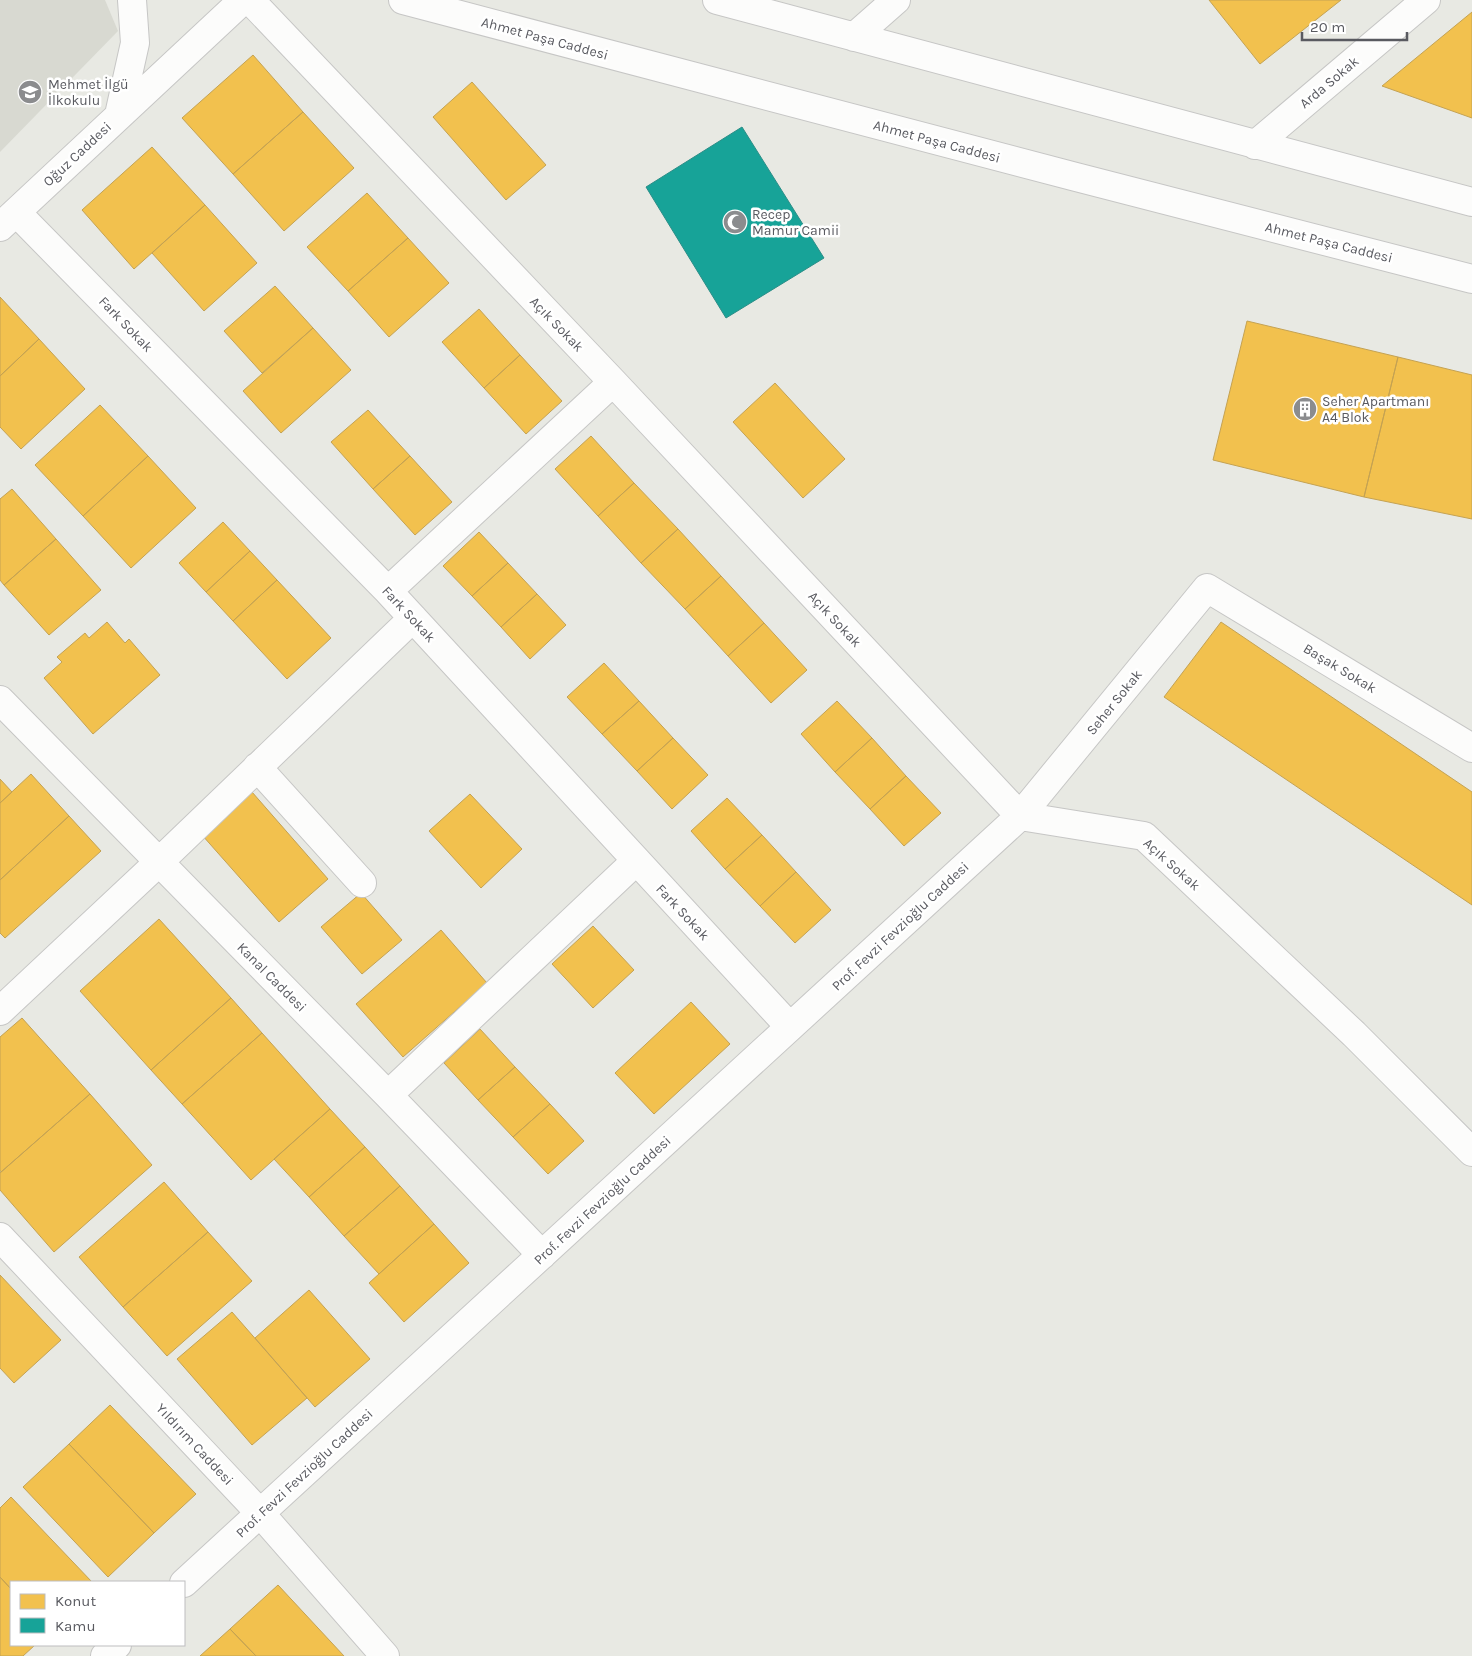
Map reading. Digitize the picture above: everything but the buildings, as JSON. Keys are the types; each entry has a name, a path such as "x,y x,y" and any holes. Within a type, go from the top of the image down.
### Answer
{"street":[{"path":"119,115 135,44 132,0"},
{"name":"Oğuz Caddesi","path":"8,219 243,0"},
{"name":"Açık Sokak","path":"250,0 613,382 1020,816 1144,836 1354,1034 1472,1152"},
{"name":"Ahmet Paşa Caddesi","path":"402,0 1472,279"},
{"path":"717,0 1472,202"},
{"path":"854,37 896,0"},
{"name":"Arda Sokak","path":"1255,145 1426,0"},
{"name":"Fark Sokak","path":"8,219 388,591 790,1027"},
{"path":"388,591 613,382"},
{"name":"Seher Sokak","path":"1020,816 1207,588"},
{"name":"Başak Sokak","path":"1207,588 1472,748"},
{"path":"0,1012 413,618"},
{"name":"Kanal Caddesi","path":"0,700 388,1095 542,1255"},
{"path":"257,767 362,883"},
{"name":"Prof. Fevzi Fevzioğlu Caddesi","path":"185,1582 1020,816"},
{"path":"388,1095 636,861"},
{"name":"Yıldırım Caddesi","path":"0,1237 260,1513 385,1656"},
{"path":"105,1656 116,1646"}],"shaded area":[{"name":"Mehmet İlgü İlkokulu","path":"0,0 105,0 118,31 0,152"}],"place":[{"name":"Mehmet İlgü İlkokulu","path":"30,92"},
{"name":"Recep Mamur Camii","path":"735,222"},
{"name":"Seher Apartmanı A4 Blok","path":"1305,409"}]}
